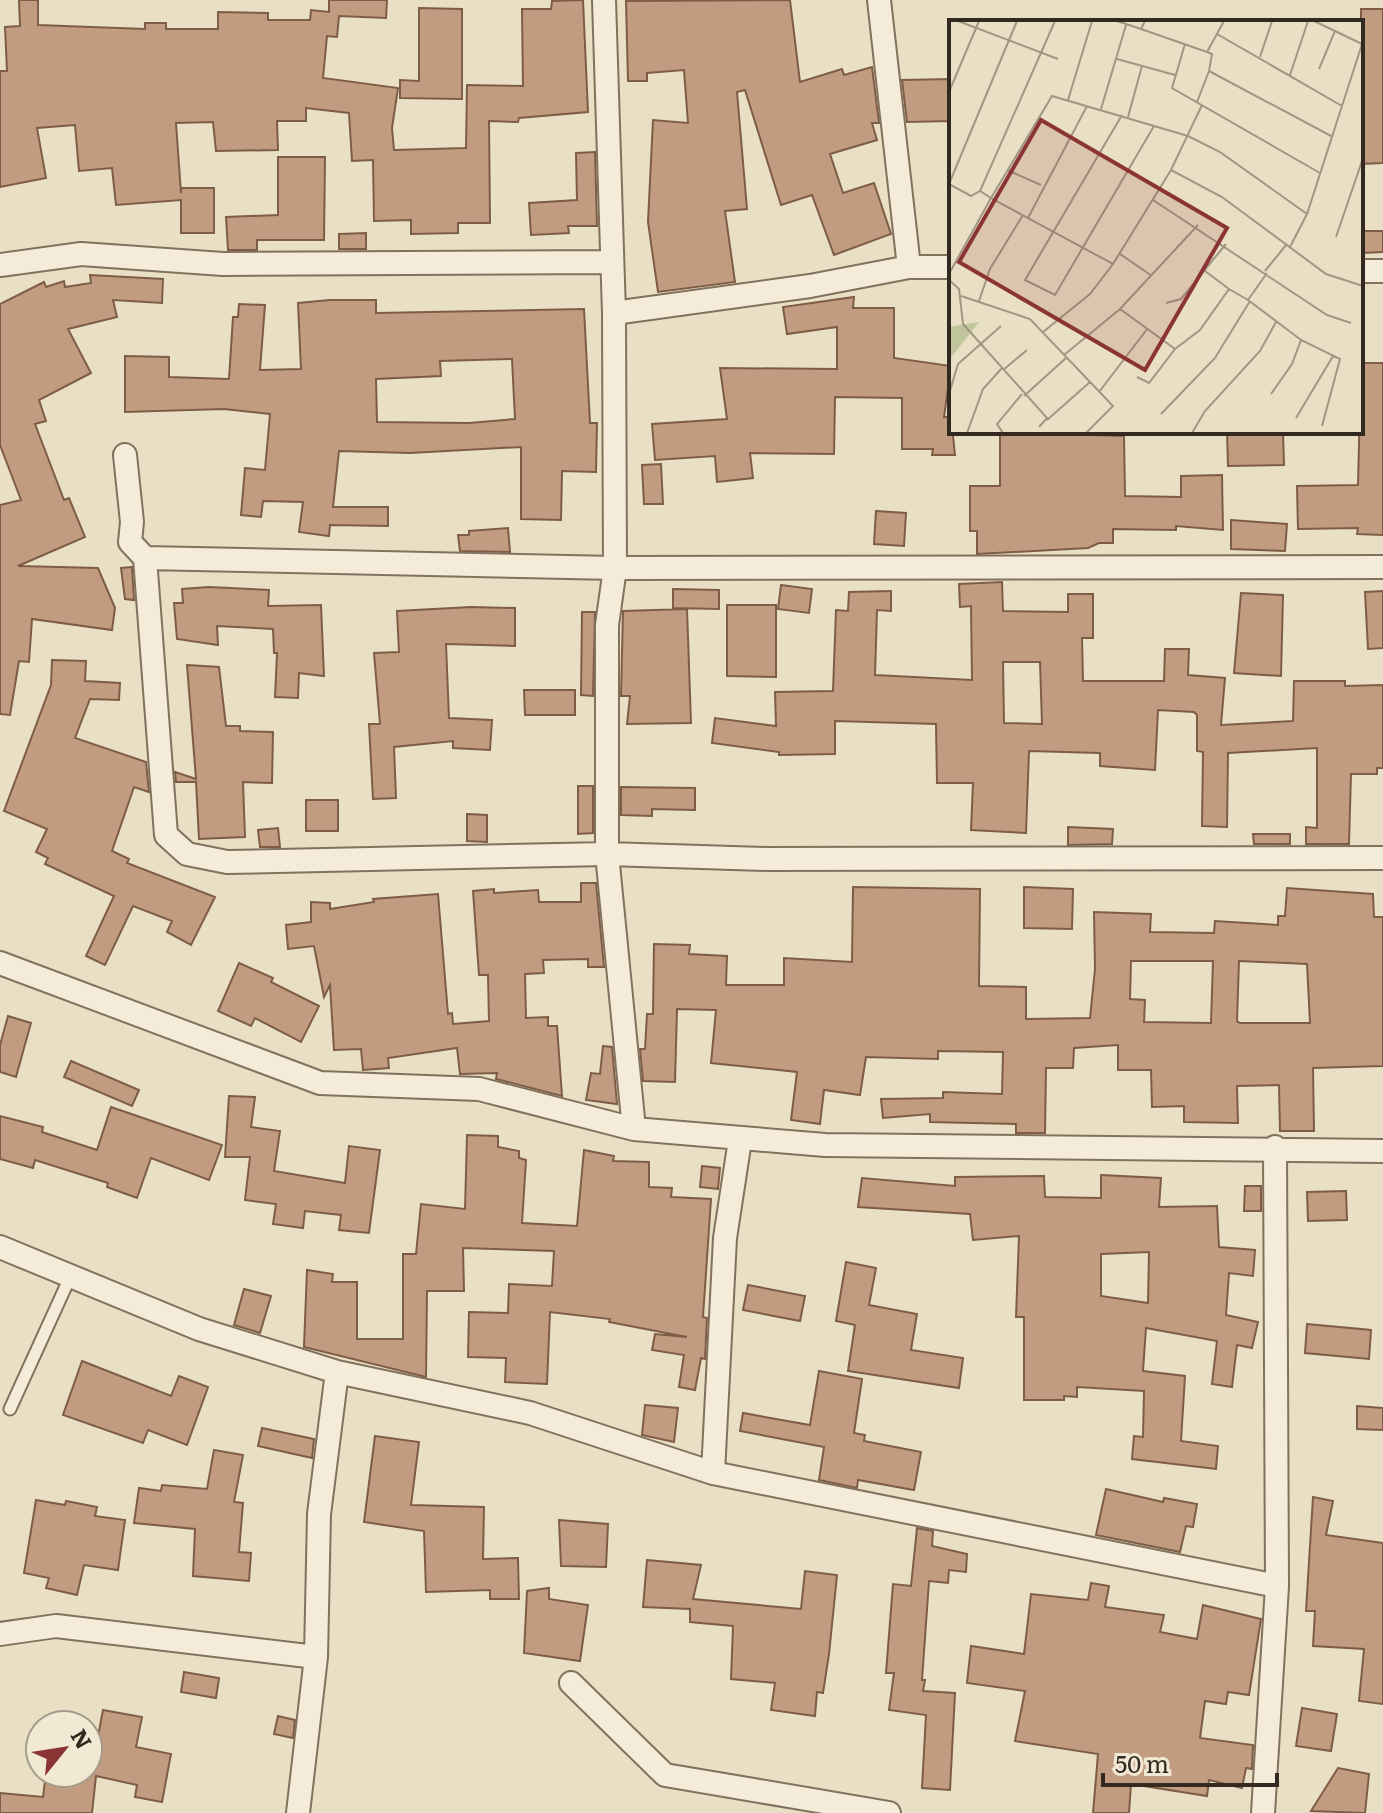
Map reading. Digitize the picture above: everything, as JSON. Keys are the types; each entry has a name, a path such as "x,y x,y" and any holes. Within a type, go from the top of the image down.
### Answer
{"street":[{"path":"604,0 614,313 615,568 607,625 607,854 634,1129"},
{"path":"879,0 909,267"},
{"path":"0,265 81,254 223,264 611,262"},
{"path":"614,313 810,286 909,267 949,267"},
{"path":"125,455 132,522 130,542 145,558 166,835 187,854 227,862 607,854 767,859 1383,858"},
{"path":"145,558 615,568 1383,567"},
{"path":"0,963 320,1083 479,1089 634,1129 825,1145 1275,1147 1383,1151"},
{"path":"713,1473 725,1238 740,1140"},
{"path":"1263,1813 1277,1586 1275,1147"},
{"path":"0,1247 199,1329 337,1372 530,1413 713,1473 1277,1586"},
{"path":"298,1813 316,1657 319,1514 337,1372"},
{"path":"0,1634 56,1626 316,1657"},
{"path":"571,1683 665,1775 889,1813"}],"lane":[{"path":"10,1409 71,1275"}],"building":[{"path":"19,0 38,0 38,25 145,29 145,23 166,23 166,29 218,29 218,12 268,13 268,20 310,20 311,10 329,12 329,0 387,0 386,18 339,16 337,37 327,36 323,78 398,88 392,128 394,150 466,148 467,85 523,86 522,9 551,9 552,1 583,0 588,112 519,118 518,122 489,121 490,223 458,223 458,233 411,234 411,220 374,221 373,160 352,161 349,113 306,108 306,121 277,121 278,150 216,151 213,122 176,123 181,193 181,188 214,188 214,233 181,233 181,200 116,205 112,168 79,171 75,125 37,128 46,178 0,187 0,71 7,71 5,27 20,26"},
{"path":"790,0 800,82 842,69 844,75 872,67 879,123 872,123 877,140 830,154 843,193 874,183 891,234 834,255 812,195 781,205 745,90 737,92 747,209 725,211 735,282 658,292 648,222 653,120 688,123 684,70 647,73 647,81 628,81 626,1"},
{"path":"419,8 462,9 462,99 400,98 400,80 419,81"},
{"path":"1361,9 1383,9 1383,163 1363,164"},
{"path":"949,79 949,121 907,122 902,80"},
{"path":"595,152 597,226 568,226 569,233 531,235 529,203 577,200 576,153"},
{"path":"278,157 325,157 324,240 257,240 257,250 228,250 226,217 278,215"},
{"path":"1363,231 1383,231 1383,252 1363,253"},
{"path":"366,233 366,249 339,249 339,234"},
{"path":"90,275 163,279 162,303 113,300 117,317 68,329 91,373 39,400 46,421 35,424 64,500 69,498 85,537 18,566 98,568 115,608 112,630 32,619 29,662 19,661 10,715 0,714 0,505 21,500 0,445 0,304 44,282 46,287 64,281 65,287 91,283"},
{"path":"854,297 853,308 894,308 894,358 949,366 944,417 949,417 949,434 953,434 955,455 932,455 933,449 902,449 902,398 835,397 834,454 750,453 753,478 717,482 715,456 655,460 652,424 727,419 720,368 837,369 837,327 787,334 783,307"},
{"path":"376,300 376,313 584,309 590,423 597,423 596,472 562,471 561,520 521,519 521,447 410,453 339,451 333,507 388,507 388,526 330,525 329,536 299,532 303,502 263,501 261,517 241,515 245,468 265,470 270,414 224,409 125,412 125,356 169,357 169,377 229,379 233,317 238,317 239,304 265,305 260,370 301,369 298,303","holes":["512,359 515,419 469,423 377,422 376,379 441,376 440,361"]},
{"path":"1363,363 1383,363 1383,535 1357,534 1358,528 1298,529 1297,486 1358,485 1359,434 1363,434"},
{"path":"1000,434 1124,436 1125,496 1181,497 1181,476 1222,475 1223,530 1176,526 1176,530 1113,529 1113,543 1099,543 1088,548 977,554 977,531 970,531 970,486 1000,486"},
{"path":"1227,434 1283,434 1284,465 1228,466"},
{"path":"661,464 663,504 644,504 642,465"},
{"path":"876,511 906,513 904,546 874,544"},
{"path":"1231,520 1287,524 1285,551 1231,549"},
{"path":"508,528 510,552 460,551 458,535 469,535 469,531"},
{"path":"132,567 134,600 125,599 121,568"},
{"path":"1002,582 1003,611 1068,612 1068,594 1093,594 1093,638 1082,638 1083,681 1164,681 1165,649 1189,649 1188,675 1225,678 1221,725 1293,721 1294,681 1345,681 1345,686 1383,685 1383,768 1377,768 1377,774 1351,774 1349,844 1306,844 1306,827 1317,828 1317,748 1228,753 1227,827 1202,826 1203,752 1197,751 1197,715 1194,712 1158,710 1155,770 1100,766 1100,753 1029,751 1026,833 971,830 973,783 937,783 936,724 835,721 835,754 779,755 779,752 712,743 715,718 776,726 775,692 833,691 836,610 848,611 849,592 891,591 891,611 877,610 875,675 972,680 971,606 960,607 959,584","holes":["1003,662 1040,662 1042,724 1004,723"]},
{"path":"781,585 812,589 809,613 778,609"},
{"path":"182,589 269,590 268,606 321,605 324,676 299,673 298,698 275,697 277,653 274,653 273,629 217,626 218,645 177,639 174,603 183,603"},
{"path":"673,589 719,590 719,609 673,608"},
{"path":"1383,591 1383,648 1368,649 1365,592"},
{"path":"1241,593 1283,595 1281,676 1234,673"},
{"path":"727,605 776,605 776,677 727,676"},
{"path":"515,608 515,646 446,644 449,718 492,720 490,750 453,748 453,741 394,747 396,798 373,799 369,724 380,724 374,653 399,652 397,611"},
{"path":"687,609 691,723 627,724 630,696 621,696 623,611"},
{"path":"582,612 595,612 593,696 581,695"},
{"path":"52,660 86,661 85,681 120,683 119,700 90,699 75,738 146,762 149,792 134,787 112,851 129,859 127,863 215,897 191,945 167,932 172,921 133,906 105,965 86,956 114,896 45,864 48,858 36,852 47,829 4,811 51,685"},
{"path":"187,665 219,667 226,726 240,726 240,731 273,732 272,783 243,782 245,837 199,839 196,782 176,782 175,772 196,779"},
{"path":"524,690 575,690 575,715 525,715"},
{"path":"578,786 593,786 593,833 578,834"},
{"path":"621,787 695,788 695,810 652,809 652,816 621,815"},
{"path":"306,800 338,800 338,831 306,831"},
{"path":"467,814 487,815 487,842 467,841"},
{"path":"1068,827 1113,829 1112,844 1068,845"},
{"path":"278,828 280,847 260,847 258,830"},
{"path":"1253,834 1290,834 1290,844 1254,844"},
{"path":"581,883 596,883 604,967 588,967 588,959 543,960 544,973 525,974 526,1018 548,1017 548,1026 557,1026 562,1096 496,1079 497,1073 460,1074 457,1048 388,1058 389,1068 363,1070 361,1049 334,1050 330,985 324,997 314,946 288,949 286,925 311,922 311,902 330,903 330,909 374,902 373,899 438,894 448,1014 452,1013 453,1024 489,1021 488,975 479,975 473,891 538,890 539,902 581,902"},
{"path":"853,887 980,889 979,986 1026,987 1026,1019 1090,1018 1095,969 1094,912 1151,914 1150,932 1214,933 1215,921 1278,925 1278,916 1285,916 1287,888 1373,894 1374,917 1383,917 1383,1066 1313,1068 1314,1131 1280,1131 1279,1085 1237,1086 1238,1123 1184,1122 1184,1106 1152,1107 1151,1070 1118,1070 1118,1045 1074,1048 1073,1068 1046,1068 1045,1133 1016,1133 1016,1124 930,1122 930,1114 883,1118 881,1099 943,1098 943,1092 1002,1094 1003,1052 938,1051 938,1059 866,1057 860,1095 824,1090 820,1124 791,1120 797,1072 711,1063 716,1010 677,1009 675,1082 643,1081 640,1049 645,1049 647,1014 653,1014 654,944 690,945 689,954 727,956 726,985 784,985 784,958 852,962","holes":["1131,961 1213,961 1211,1023 1144,1022 1145,1000 1130,999","1239,961 1307,964 1310,1023 1237,1021"]},
{"path":"1024,887 1073,889 1072,929 1024,928"},
{"path":"239,963 273,978 271,982 319,1006 301,1042 255,1018 251,1026 218,1011"},
{"path":"8,1016 31,1023 16,1077 0,1072 0,1045"},
{"path":"603,1046 612,1047 617,1104 586,1100 591,1073 600,1074"},
{"path":"71,1061 139,1090 132,1106 64,1077"},
{"path":"229,1096 255,1097 251,1127 280,1131 274,1171 345,1183 349,1146 380,1150 369,1233 339,1230 341,1215 305,1211 303,1228 273,1224 276,1204 245,1200 250,1157 225,1157"},
{"path":"111,1107 222,1145 209,1180 151,1158 137,1198 107,1187 108,1183 35,1160 33,1168 0,1159 0,1116 43,1127 42,1132 97,1150"},
{"path":"467,1135 498,1136 498,1147 519,1151 519,1158 526,1160 522,1223 577,1226 584,1150 614,1156 613,1161 649,1162 649,1187 672,1188 671,1197 711,1199 703,1317 707,1318 705,1359 701,1358 695,1390 679,1387 684,1355 652,1350 655,1334 687,1337 609,1322 610,1319 550,1312 547,1384 505,1382 506,1358 468,1357 469,1312 508,1313 509,1284 552,1286 554,1251 463,1248 464,1291 427,1291 426,1377 304,1347 307,1270 333,1274 332,1282 357,1282 357,1339 403,1339 403,1254 416,1254 421,1204 465,1209"},
{"path":"702,1166 720,1168 718,1189 700,1187"},
{"path":"1101,1175 1161,1178 1159,1207 1217,1206 1219,1247 1255,1250 1253,1276 1229,1273 1226,1315 1258,1322 1252,1348 1237,1345 1232,1387 1212,1384 1217,1341 1146,1328 1143,1371 1185,1376 1181,1441 1218,1446 1216,1469 1132,1459 1134,1436 1143,1437 1144,1391 1077,1387 1077,1397 1024,1400 1024,1317 1016,1317 1019,1236 973,1240 970,1214 858,1207 862,1178 955,1186 955,1177 1044,1176 1045,1197 1101,1198","holes":["1149,1252 1148,1303 1101,1296 1101,1254"]},
{"path":"1245,1186 1261,1186 1261,1211 1244,1211"},
{"path":"1346,1191 1347,1220 1308,1221 1307,1192"},
{"path":"846,1262 876,1268 869,1305 917,1314 911,1350 963,1358 959,1388 848,1371 855,1325 836,1321"},
{"path":"748,1285 805,1296 800,1321 743,1310"},
{"path":"244,1289 271,1296 260,1333 234,1325"},
{"path":"1307,1324 1371,1330 1369,1359 1305,1353"},
{"path":"82,1361 171,1396 179,1376 208,1387 187,1445 148,1430 143,1443 63,1415"},
{"path":"819,1371 862,1379 854,1433 865,1435 864,1441 921,1452 914,1490 858,1480 857,1488 819,1480 824,1447 740,1431 743,1413 810,1425"},
{"path":"645,1405 678,1408 674,1442 642,1435"},
{"path":"1357,1406 1383,1408 1383,1430 1357,1429"},
{"path":"262,1428 314,1439 312,1458 258,1446"},
{"path":"375,1436 419,1442 411,1505 484,1507 483,1559 518,1558 519,1599 490,1599 490,1590 426,1592 424,1531 364,1522"},
{"path":"214,1450 243,1455 234,1502 243,1503 239,1552 251,1553 249,1581 193,1576 195,1529 134,1523 139,1488 161,1491 162,1485 207,1489"},
{"path":"1106,1489 1163,1502 1164,1498 1197,1504 1193,1527 1186,1526 1180,1552 1096,1535"},
{"path":"1313,1497 1333,1501 1326,1535 1383,1543 1383,1704 1359,1701 1364,1649 1313,1646 1315,1611 1306,1611"},
{"path":"36,1500 65,1505 66,1501 97,1507 95,1516 125,1520 118,1570 84,1565 77,1595 46,1588 49,1578 24,1573"},
{"path":"559,1520 608,1524 606,1567 561,1566"},
{"path":"917,1528 933,1531 932,1546 967,1554 966,1572 949,1570 948,1583 929,1581 923,1691 955,1693 950,1790 922,1788 926,1715 889,1710 894,1673 886,1673 893,1584 911,1586"},
{"path":"647,1560 701,1565 693,1599 801,1609 805,1571 837,1575 823,1693 817,1692 815,1716 771,1710 775,1683 731,1679 733,1626 690,1622 690,1609 643,1607"},
{"path":"1091,1583 1109,1586 1105,1607 1164,1615 1160,1632 1197,1639 1203,1605 1261,1619 1249,1695 1228,1692 1226,1704 1205,1701 1200,1738 1253,1745 1252,1769 1246,1768 1242,1788 1209,1780 1207,1796 1131,1784 1129,1813 1093,1813 1098,1754 1015,1741 1025,1691 967,1683 971,1646 1024,1654 1031,1594 1088,1600"},
{"path":"549,1588 549,1599 588,1605 580,1661 524,1653 527,1591"},
{"path":"184,1672 219,1678 216,1698 181,1692"},
{"path":"1302,1708 1337,1714 1331,1751 1296,1746"},
{"path":"104,1710 142,1717 136,1747 171,1754 162,1802 135,1797 137,1785 104,1778"},
{"path":"278,1716 295,1720 293,1738 274,1734"},
{"path":"1338,1768 1369,1774 1365,1813 1311,1811"},
{"path":"44,1789 95,1789 92,1813 0,1813 0,1793 43,1797"}]}
